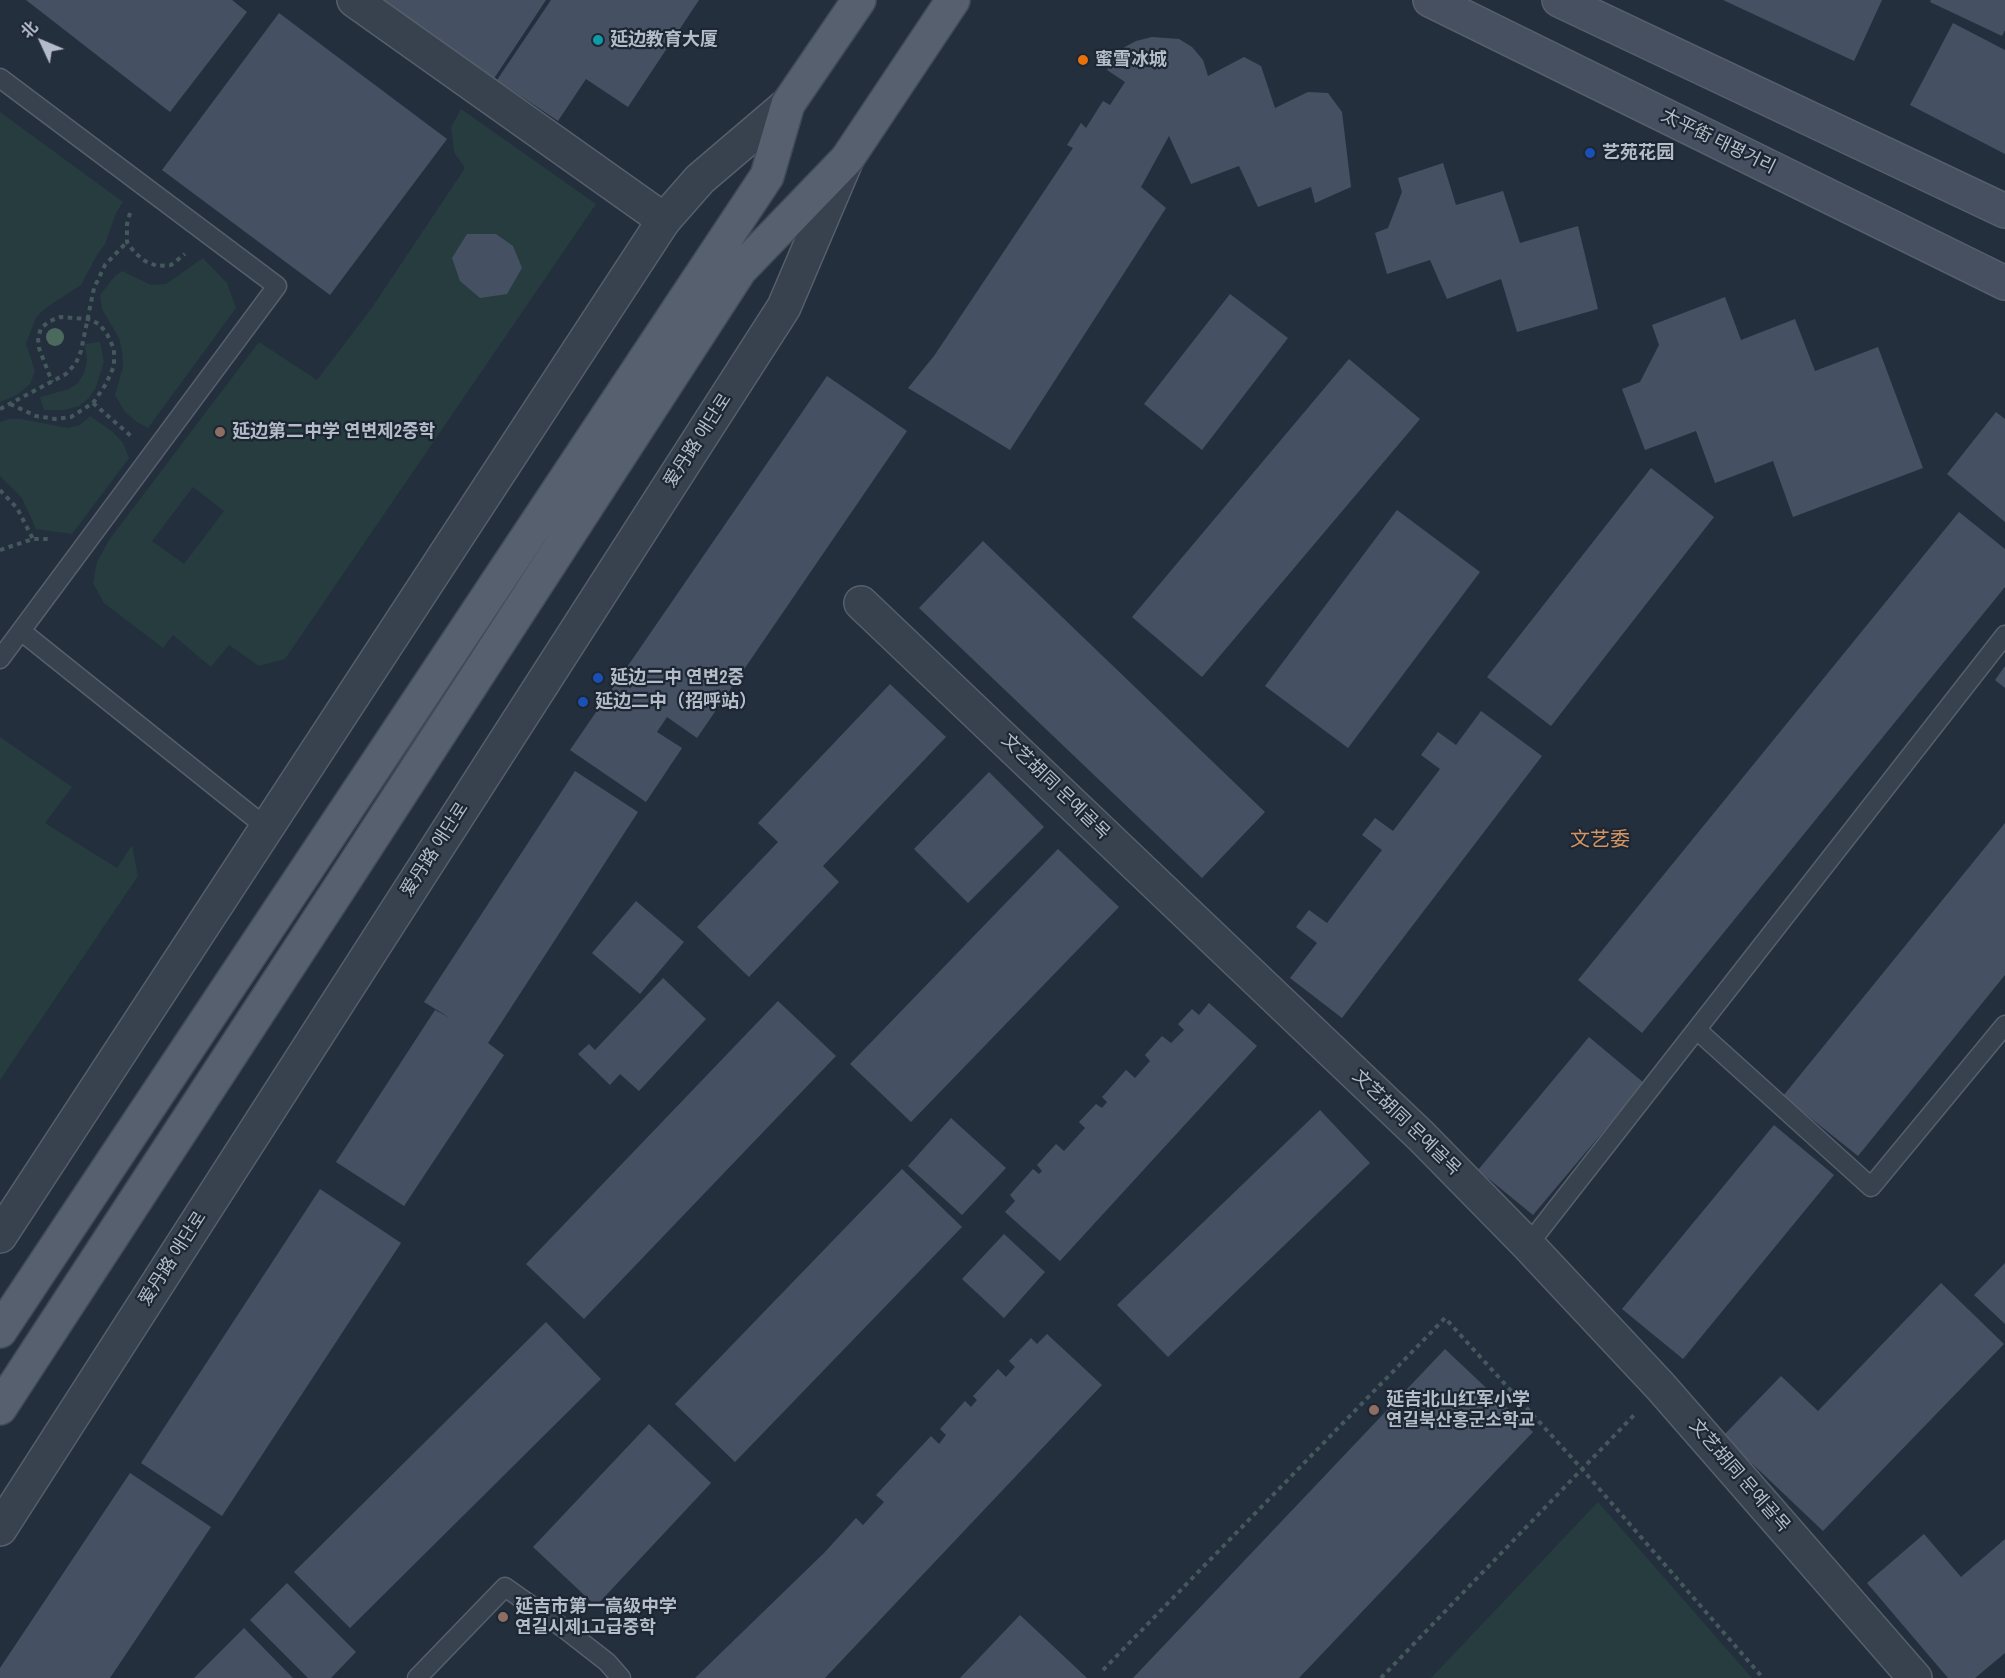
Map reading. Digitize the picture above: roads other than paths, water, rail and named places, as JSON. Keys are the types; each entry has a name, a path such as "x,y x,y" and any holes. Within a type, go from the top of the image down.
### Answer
{"main road":[{"path":"0,1331 766,176 788,104 859,0"},
{"name":"爱丹路 애단로","path":"0,1408 351,872 740,270 847,159 953,0"},
{"name":"太平街 태평거리","path":"1430,0 2005,284"},
{"path":"1559,0 2005,211"}],"street":[{"path":"354,0 664,220"},
{"path":"0,1236 664,220 700,179 788,104"},
{"name":"爱丹路 애단로","path":"0,1529 784,307 847,159"},
{"name":"文艺胡同 문예골목","path":"861,603 1412,1128 1528,1245 1661,1387 1915,1678"}],"lane":[{"path":"0,78 277,286 0,659"},
{"path":"21,631 267,828"},
{"path":"1528,1245 2005,635"},
{"path":"1697,1030 1870,1187 2005,1025"},
{"path":"417,1678 505,1587 607,1662 621,1678"}],"place":[{"name":"延边教育大厦","path":"598,40"},
{"name":"蜜雪冰城","path":"1083,60"},
{"name":"艺苑花园","path":"1590,153"},
{"name":"延边第二中学 연변제2중학","path":"220,432"},
{"name":"延边二中 연변2중","path":"598,678"},
{"name":"延边二中（招呼站）","path":"583,702"},
{"name":"延吉北山红军小学 연길북산홍군소학교","path":"1374,1410"},
{"name":"延吉市第一高级中学 연길시제1고급중학","path":"503,1617"}],"district":[{"name":"文艺委","path":"1600,841"}]}
